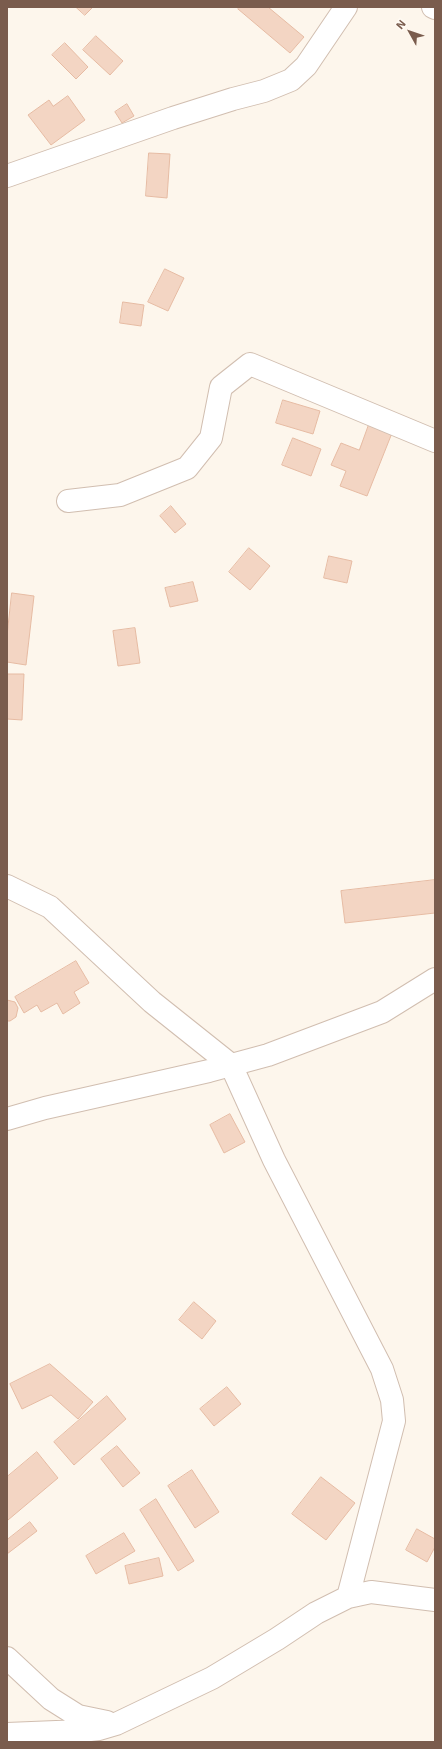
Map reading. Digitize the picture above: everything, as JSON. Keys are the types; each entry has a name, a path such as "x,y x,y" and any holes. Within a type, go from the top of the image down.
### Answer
{"street":[{"path":"7,176 173,118 233,98 264,91 291,80 306,66 346,7"},
{"path":"68,501 120,495 187,468 211,438 221,387 250,364 435,441"},
{"path":"7,886 50,907 152,1002 231,1065 274,1160 382,1370 392,1400 394,1421 348,1597"},
{"path":"7,1119 45,1108 268,1055 382,1012 435,979"},
{"path":"7,1734 108,1732 212,1678 277,1639 316,1613 348,1597 371,1592 435,1600"},
{"path":"7,1658 51,1698 78,1716 108,1732"}],"building":[{"path":"76,7 93,7 85,15"},
{"path":"240,7 268,7 304,37 290,53 238,9"},
{"path":"96,36 123,61 110,75 83,50"},
{"path":"65,43 88,67 76,79 52,55"},
{"path":"68,96 85,120 51,145 28,115 49,100 53,106"},
{"path":"127,104 134,116 122,123 115,112"},
{"path":"149,153 170,154 167,198 146,196"},
{"path":"165,269 184,278 168,311 148,302"},
{"path":"123,302 144,305 141,326 120,323"},
{"path":"283,400 320,411 313,434 276,423"},
{"path":"371,419 394,428 367,496 340,486 346,471 331,465 341,443 359,450"},
{"path":"293,438 321,449 311,476 282,465"},
{"path":"171,506 186,524 175,533 160,516"},
{"path":"249,548 270,566 250,590 229,572"},
{"path":"329,556 352,561 347,583 324,578"},
{"path":"193,582 198,601 170,607 165,588"},
{"path":"12,593 34,596 26,665 7,662 7,636"},
{"path":"135,628 140,663 118,666 113,631"},
{"path":"7,674 24,674 22,720 7,719"},
{"path":"435,880 435,913 345,923 341,891"},
{"path":"76,961 89,983 74,992 80,1003 63,1014 57,1003 41,1012 37,1005 24,1013 15,997"},
{"path":"7,1000 15,1002 18,1008 16,1017 10,1021 7,1021"},
{"path":"230,1114 245,1142 224,1153 210,1125"},
{"path":"194,1302 216,1321 202,1339 179,1320"},
{"path":"50,1364 93,1402 78,1419 51,1395 22,1409 10,1384"},
{"path":"227,1387 241,1404 214,1426 200,1409"},
{"path":"107,1396 126,1419 74,1465 54,1442"},
{"path":"117,1446 140,1473 123,1487 101,1459"},
{"path":"37,1452 58,1478 8,1520 7,1477"},
{"path":"192,1470 219,1512 195,1528 168,1486"},
{"path":"321,1477 355,1503 326,1540 292,1514"},
{"path":"156,1499 194,1561 178,1571 140,1510"},
{"path":"30,1522 37,1531 7,1554 7,1540"},
{"path":"417,1529 435,1539 435,1547 427,1562 406,1550"},
{"path":"124,1533 135,1551 96,1574 86,1556"},
{"path":"159,1558 163,1576 129,1584 125,1566"}]}
